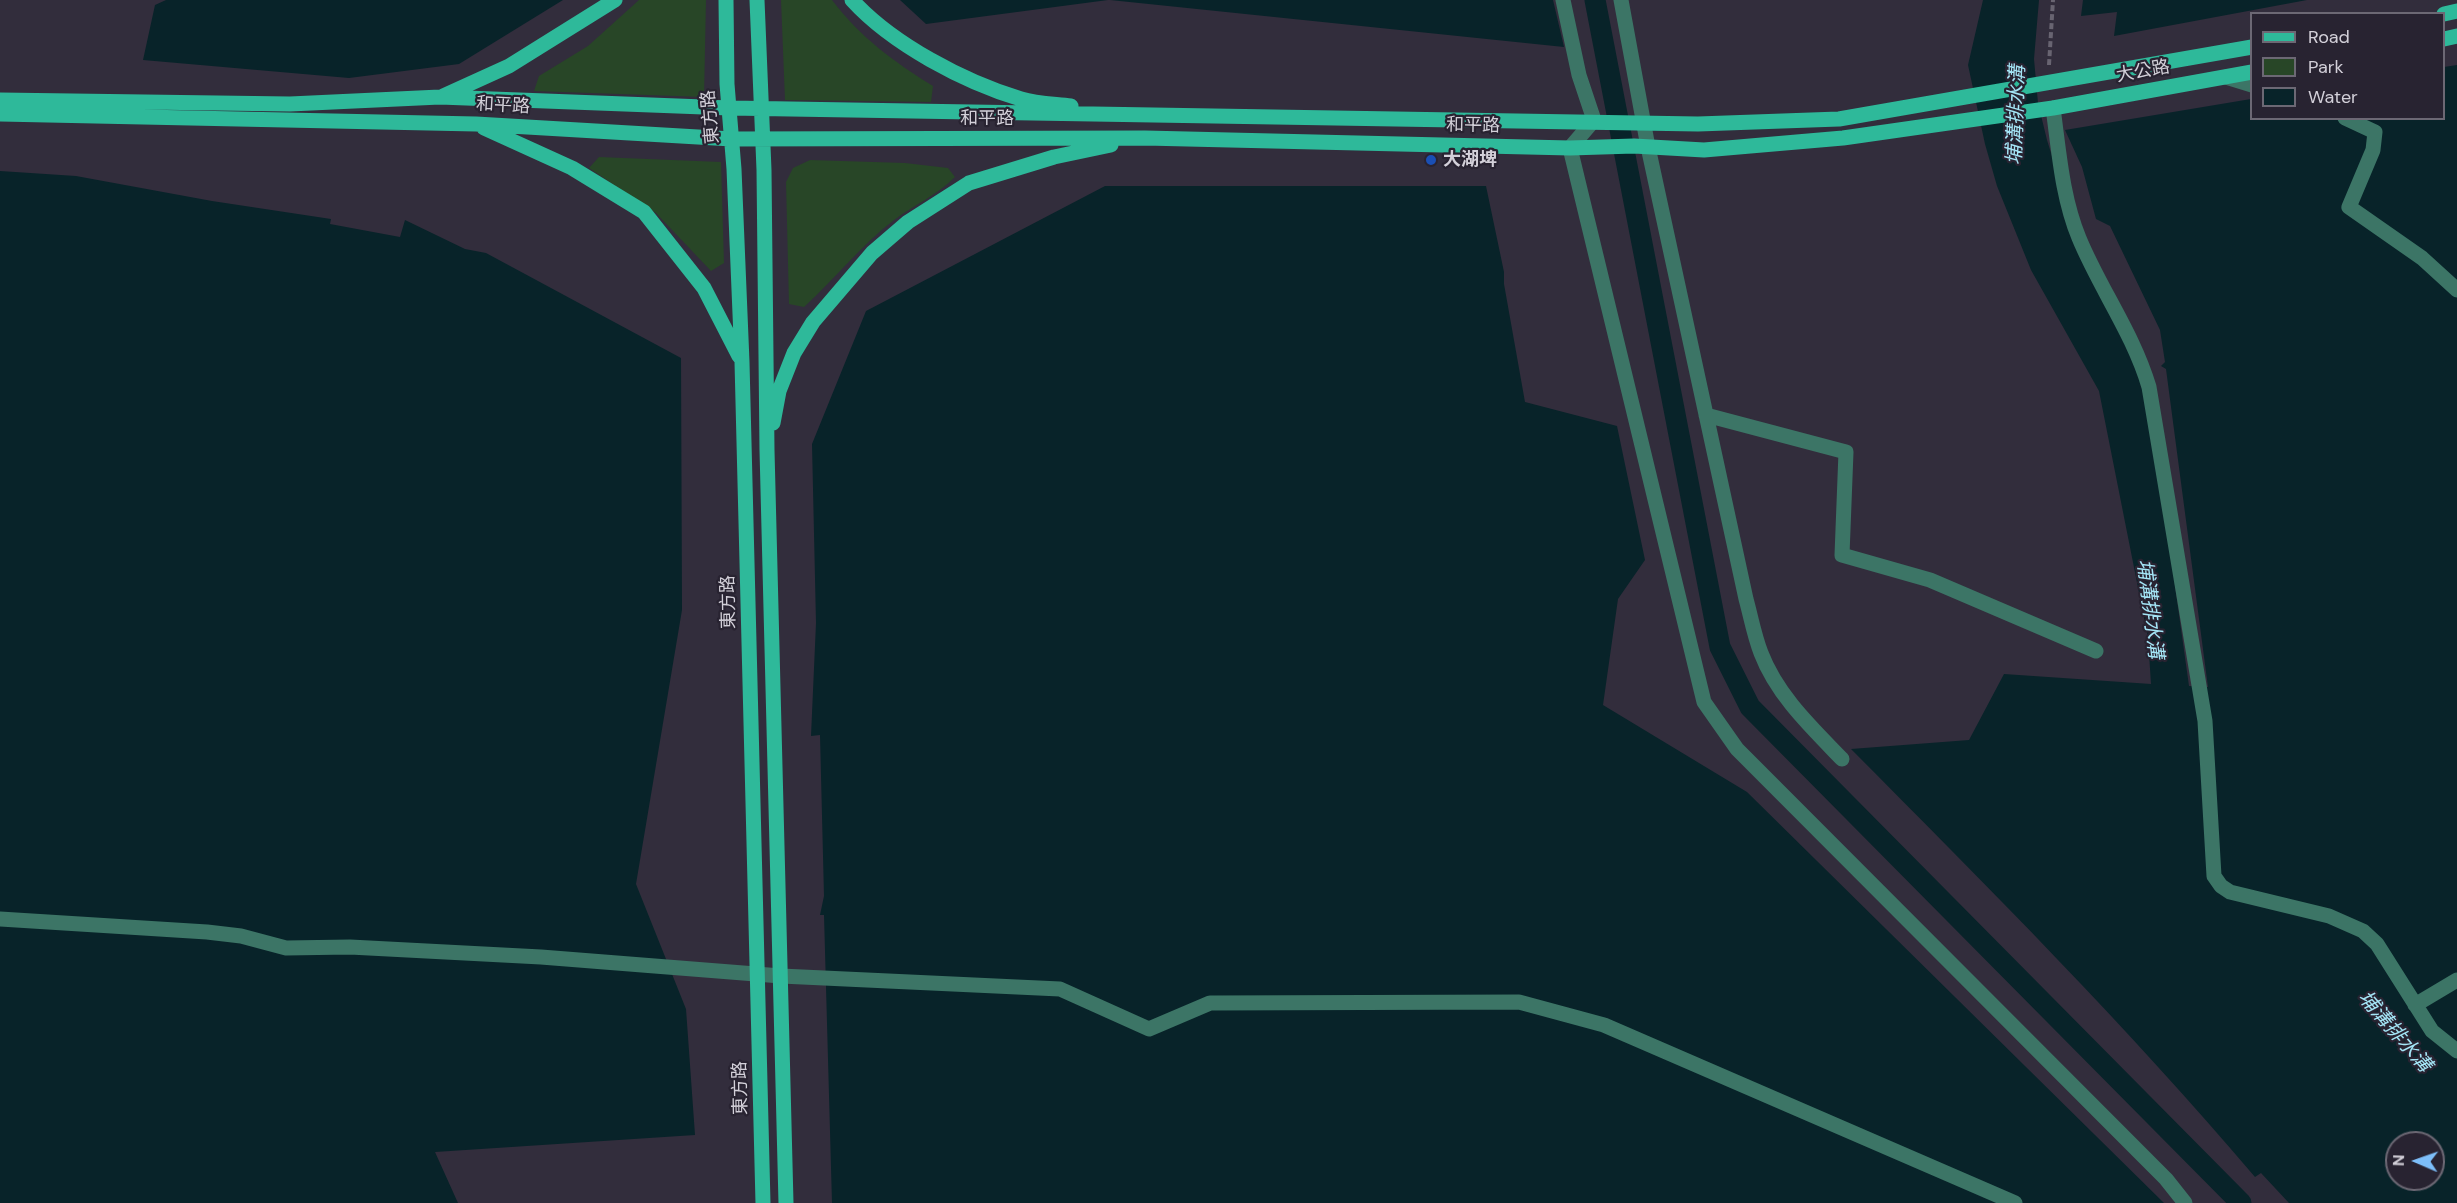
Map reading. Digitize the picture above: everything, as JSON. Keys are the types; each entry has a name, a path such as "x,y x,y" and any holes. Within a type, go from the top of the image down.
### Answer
{"main road":[{"path":"440,97 508,66 615,0"},
{"name":"東方路","path":"726,0 742,362 763,1203"},
{"path":"757,0 786,1203"},
{"path":"852,0 862,11 935,64 1022,99 1145,116"},
{"name":"大公路","path":"1967,98 2250,47"},
{"name":"大公路","path":"1973,120 2250,72"},
{"name":"和平路","path":"0,100 290,104 440,97 760,109 1698,124 1839,119 1967,98"},
{"name":"和平路","path":"0,114 476,124 732,139 1145,138 1570,148 1641,146 1704,150 1844,138 1973,120"},
{"path":"476,124 572,168 644,212 704,288 742,362"},
{"path":"767,450 779,391 794,353 813,322 872,253 908,222 969,183 1054,157 1145,138"}],"lane":[{"path":"1563,0 1579,75 1597,121 1570,148 1704,702 1737,749 2166,1179 2185,1203"},
{"path":"1621,0 1640,122 1641,146 1706,415 1746,599 1761,654 1782,692 1799,714 1842,759"},
{"path":"2226,77 2250,84"},
{"path":"2047,109 2062,179 2079,237 2133,341 2149,387 2205,721 2214,876 2230,892 2329,916 2362,931 2377,944 2432,1032 2457,1051"},
{"path":"2349,120 2375,132 2373,150 2349,207 2422,258 2457,290"},
{"path":"1706,415 1846,452 1842,555 1930,580 2096,651"},
{"path":"0,919 207,932 241,936 286,948 350,947 530,956 758,975 1060,990 1149,1029 1210,1003 1519,1002 1604,1025 2015,1203"},
{"path":"2415,1005 2457,980"}],"path":[{"path":"2048,82 2053,0"}],"green space":[{"path":"639,0 706,0 704,97 534,91 539,76 588,46"},
{"path":"781,0 832,0 854,26 878,48 933,86 931,102 785,100"},
{"path":"599,157 721,162 724,263 711,271 656,213 589,168"},
{"path":"810,160 905,163 948,168 955,177 882,230 804,307 789,304 786,182 793,168"}],"water":[{"path":"166,0 563,0 459,64 349,78 143,60 155,5"},
{"path":"900,0 1108,0 926,24"},
{"path":"1110,0 1553,0 1564,47"},
{"name":"埔溝排水溝","path":"1983,0 2039,0 2034,59 2038,103 2047,140 2076,234 2141,373 2150,407 2189,686 2208,687 2166,369 2161,366 2165,362 2160,330 2110,226 2096,219 2082,167 2065,130 2250,99 2250,120 2445,120 2445,67 2457,65 2457,1203 2289,1203 2261,1173 2255,1177 2108,1012 1851,749 1969,740 2004,674 2151,684 2148,638 2099,391 2031,270 1997,186 1985,144 1968,65"},
{"path":"2083,0 2307,0 2114,36 2117,12 2081,16"},
{"path":"0,171 76,176 212,201 331,219 330,224 400,237 405,220 465,249 486,253 681,358 682,610 636,884 686,1009 695,1135 435,1152 458,1203 0,1203"},
{"path":"1105,186 1486,186 1504,272 1504,284 1525,402 1617,426 1645,560 1618,599 1603,705 1747,792 2164,1203 832,1203 824,915 820,915 824,896 820,735 811,736 816,623 812,444 866,311"}],"waterway":[{"path":"1595,0 1720,647 1750,707 2241,1203"}],"place":[{"name":"大湖埤","path":"1431,160"}]}
